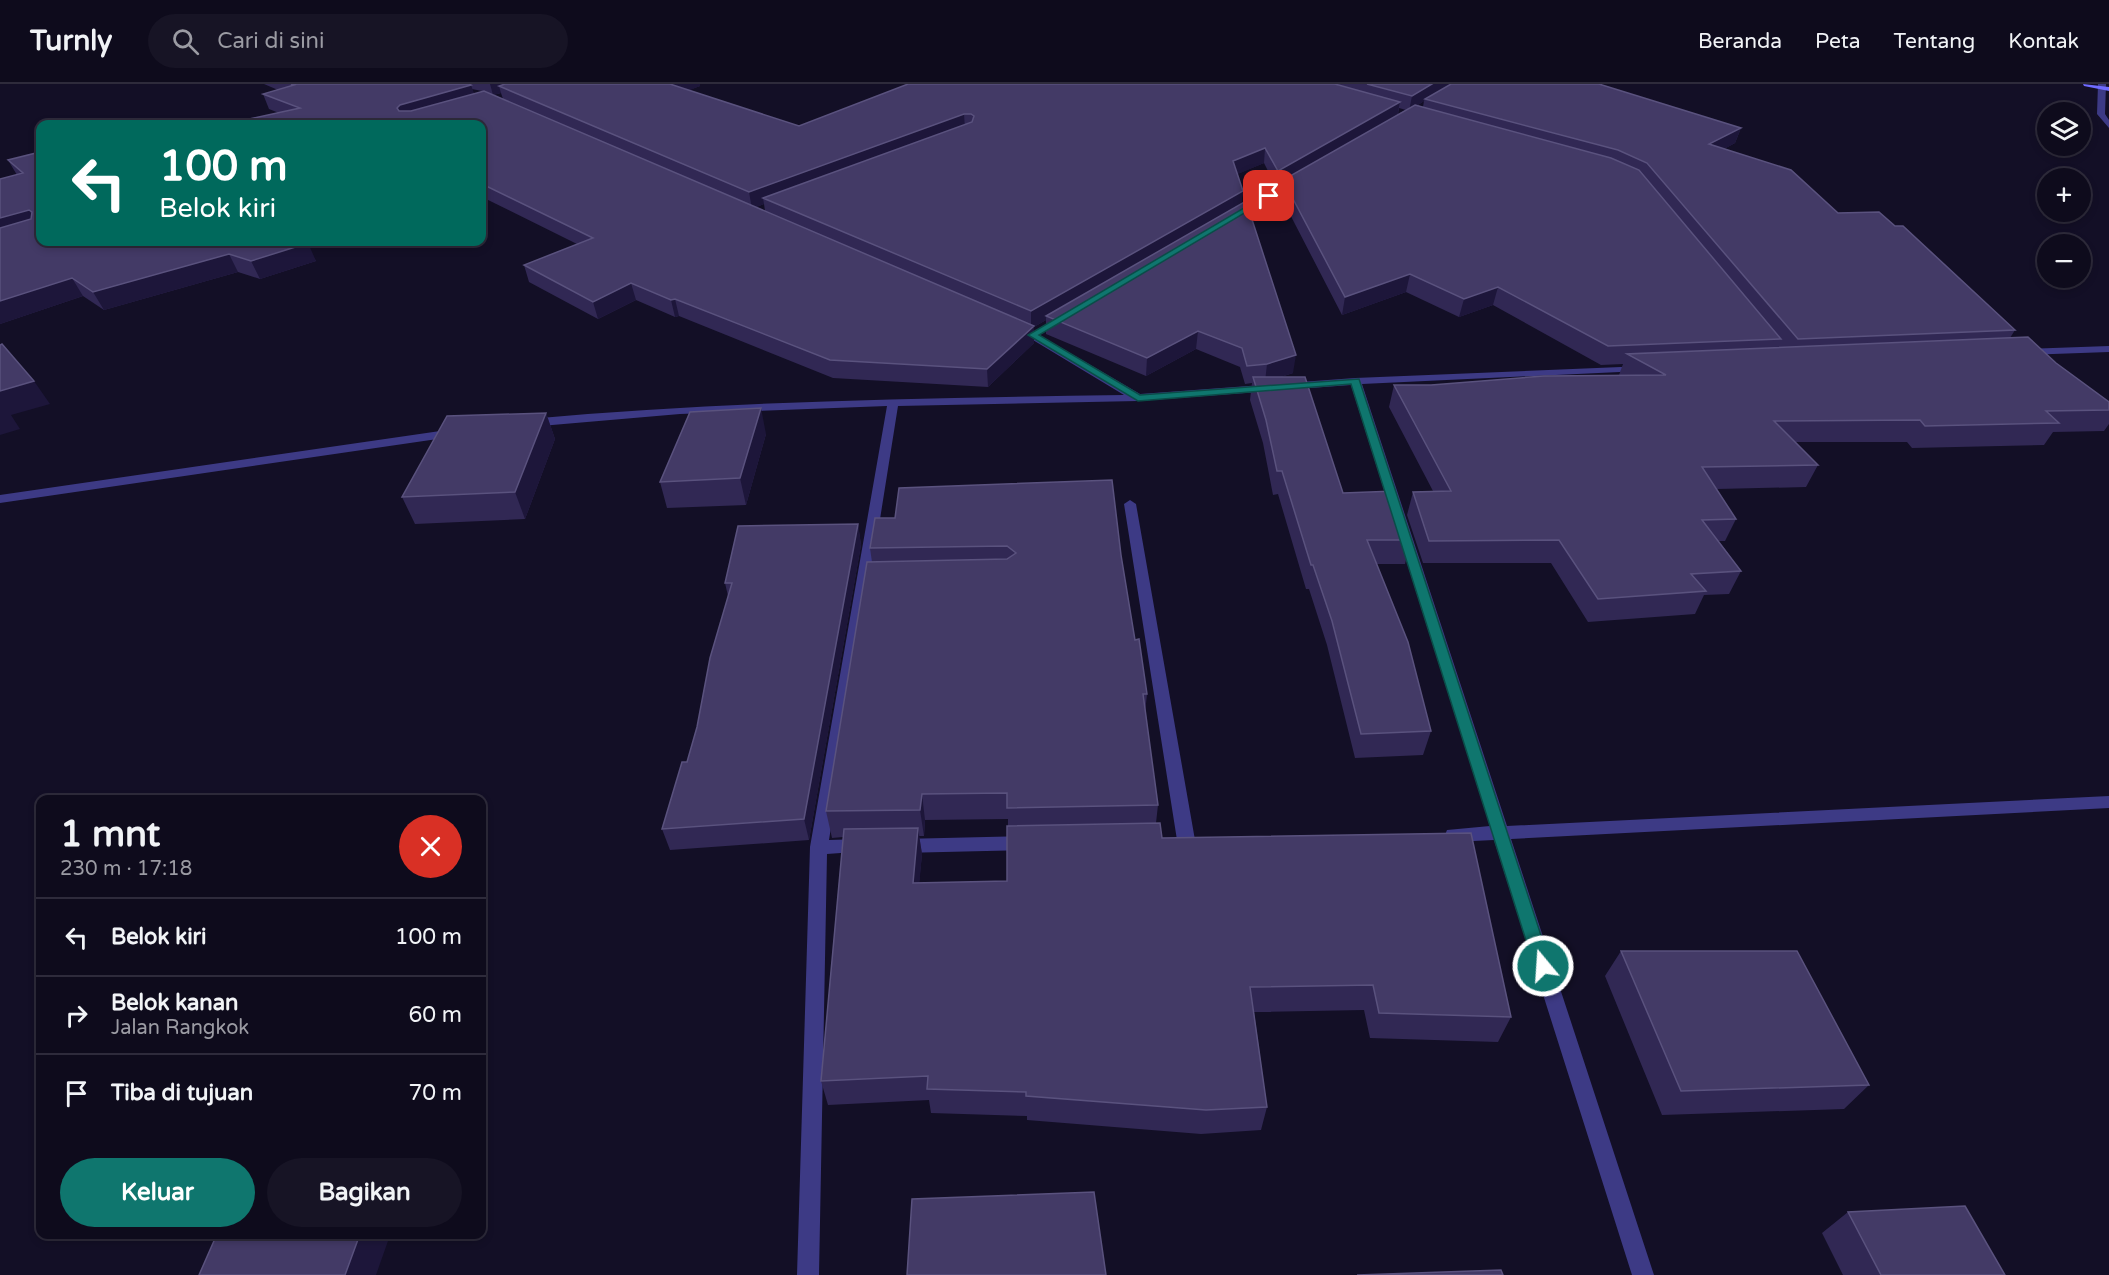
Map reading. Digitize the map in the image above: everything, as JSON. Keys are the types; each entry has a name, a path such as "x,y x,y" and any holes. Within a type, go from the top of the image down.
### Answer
{"street":[{"path":"2087,84 2104,86 2101,114 2109,126"},
{"path":"1225,222 1306,175"},
{"path":"1011,326 1032,335 1138,398"},
{"path":"1032,335 1043,329"},
{"path":"2016,352 2109,349"},
{"path":"512,425 625,413 703,408 1138,398 1355,381 1653,367"},
{"path":"1355,381 1642,1275"},
{"path":"808,1275 819,847 868,582 893,403"},
{"path":"0,499 466,431"},
{"path":"1130,504 1186,840"},
{"path":"1430,836 2109,802"},
{"path":"819,847 1044,843"}],"building":[{"path":"291,84 469,84 471,85 400,105 397,108 399,111 411,111 484,91 1034,326 987,369 830,360 631,283 593,302 524,265 593,238 486,186 486,120 244,120 300,108 263,94 294,85"},
{"path":"505,84 670,84 799,126 908,84 1335,84 1400,102 1278,171 1265,148 1233,161 1243,191 1031,311 763,198 972,122 974,116 971,114 964,114 749,192 499,86"},
{"path":"1367,84 1432,84 1412,96"},
{"path":"1451,84 1599,84 1741,128 1709,144 1791,170 1838,213 1879,212 1895,226 1903,226 2015,330 1798,339 1647,163 1618,150 1425,99"},
{"path":"1415,105 1611,158 1639,170 1781,339 1608,346 1498,287 1464,299 1410,274 1345,297 1283,180"},
{"path":"36,153 36,246 298,246 251,261 229,254 93,292 72,278 0,301 0,228 31,219 32,212 29,210 0,218 0,179 23,173 8,160"},
{"path":"1246,201 1296,355 1267,364 1247,366 1242,348 1198,331 1147,358 1046,316"},
{"path":"2028,337 2056,363 2109,402 2109,410 2046,411 2059,423 1925,426 1920,420 1774,421 1818,465 1702,467 1736,519 1702,520 1741,571 1691,574 1706,591 1598,599 1559,540 1429,541 1413,492 1451,491 1394,385 1431,385 1544,376 1666,375 1627,354"},
{"path":"2,344 34,381 0,391 0,345"},
{"path":"1253,377 1305,377 1343,493 1395,491 1411,540 1367,540 1408,642 1431,731 1361,734 1332,621 1313,565 1311,565 1282,471 1277,471 1266,420"},
{"path":"761,408 740,478 660,482 690,412"},
{"path":"546,413 515,492 402,497 447,416"},
{"path":"1112,480 1121,555 1135,640 1139,639 1147,694 1143,694 1158,805 1007,808 1007,793 922,794 920,810 826,811 867,562 1007,559 1016,553 1007,546 870,548 875,518 895,518 899,488"},
{"path":"858,524 804,819 662,829 682,762 687,762 697,727 710,658 732,583 725,583 738,526"},
{"path":"1160,823 1162,838 1471,833 1511,1017 1379,1013 1373,985 1250,987 1267,1107 1206,1110 1026,1096 1026,1092 927,1089 928,1076 821,1081 844,829 918,828 913,883 1007,881 1007,826"},
{"path":"1621,951 1797,951 1869,1085 1681,1091"},
{"path":"1094,1192 1106,1275 907,1275 912,1199"},
{"path":"1965,1206 2005,1275 1881,1275 1848,1212"},
{"path":"215,1239 358,1239 345,1275 199,1275"},
{"path":"1501,1270 1503,1275 1357,1275"}],"route":[{"path":"1269,196 1032,335 1138,398 1355,381 1543,966"}]}
